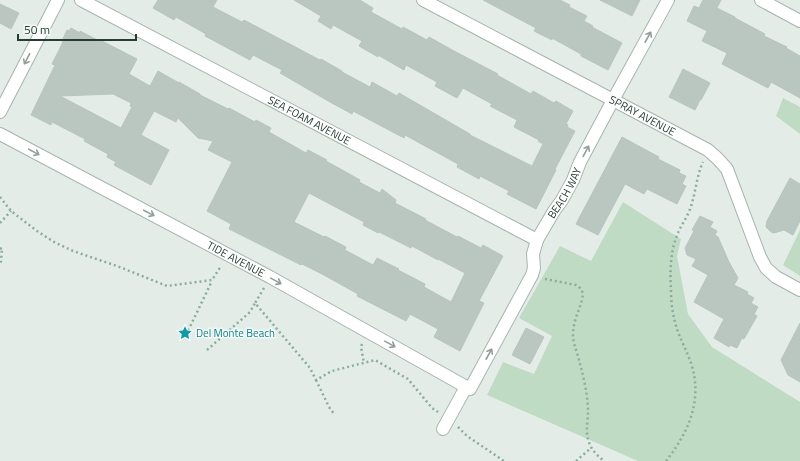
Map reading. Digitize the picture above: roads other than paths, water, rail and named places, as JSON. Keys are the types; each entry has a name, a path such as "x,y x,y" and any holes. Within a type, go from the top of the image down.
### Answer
{"street":[{"path":"0,112 58,0"},
{"name":"SEA FOAM AVENUE","path":"81,0 537,240"},
{"name":"SPRAY AVENUE","path":"423,0 708,150 727,169 760,257 766,268 776,277 800,290"},
{"name":"BEACH WAY","path":"446,424 532,276 534,268 532,254 537,240 573,180 580,162 668,0"},
{"path":"761,0 800,21"},
{"name":"TIDE AVENUE","path":"0,134 270,277 468,388"}],"place":[{"name":"Del Monte Beach","path":"185,333"}]}
